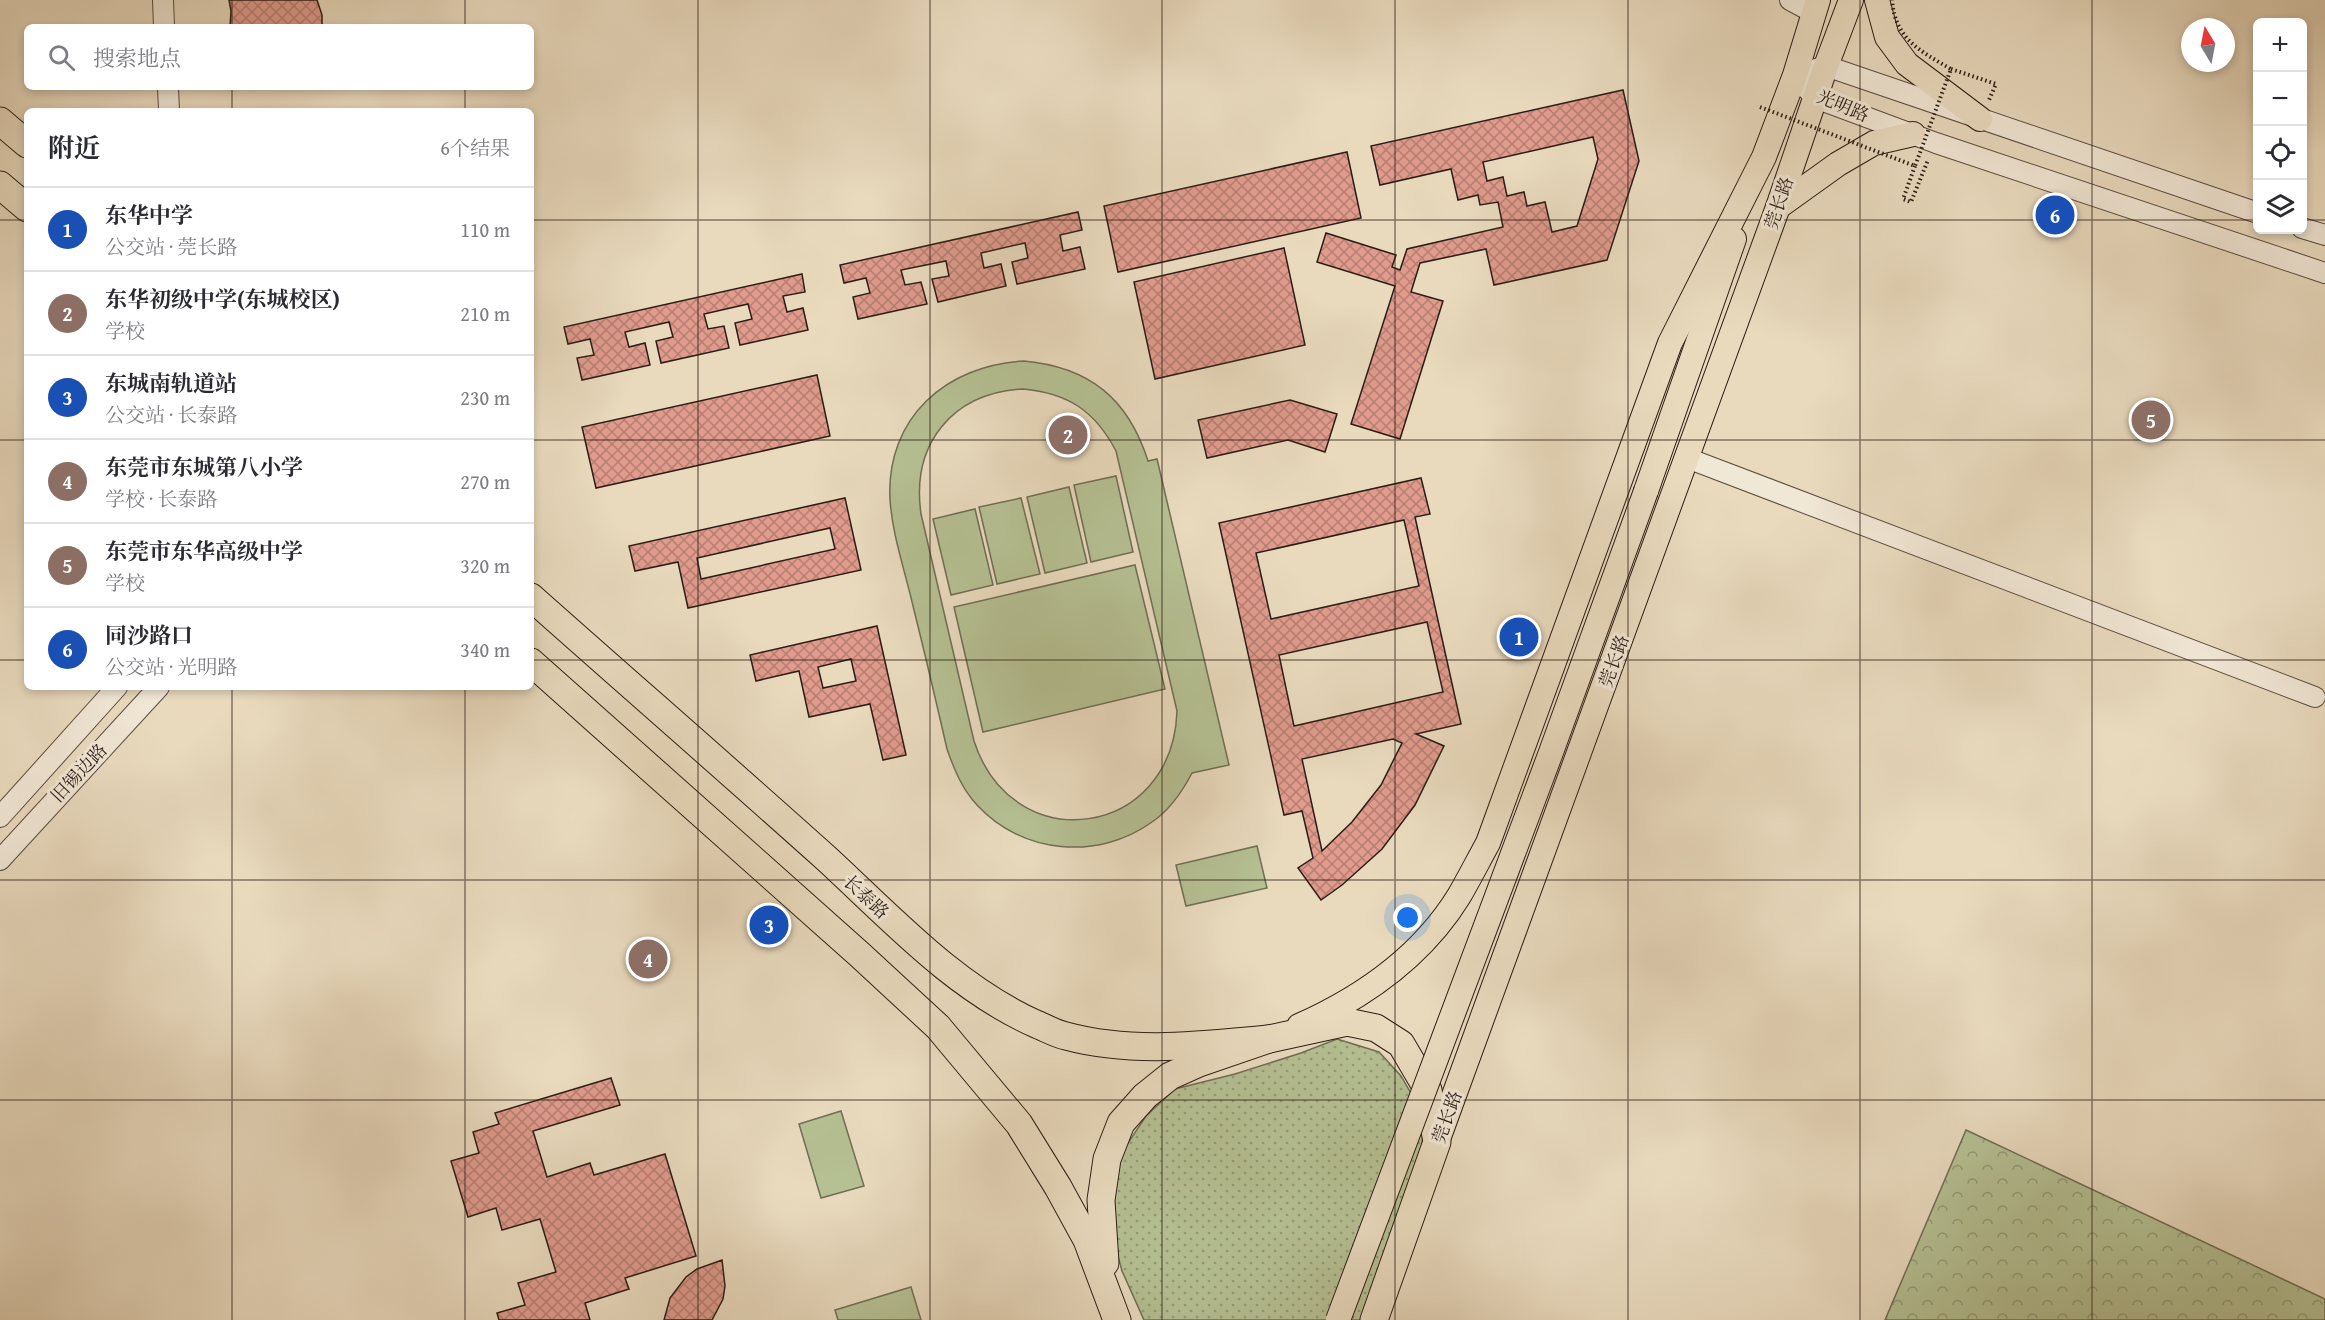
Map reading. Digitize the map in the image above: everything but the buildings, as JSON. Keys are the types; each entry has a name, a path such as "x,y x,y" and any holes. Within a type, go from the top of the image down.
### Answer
{"highway":[{"path":"0,121 24,141"},
{"path":"0,185 24,205"},
{"name":"长泰路","path":"534,600 827,860 891,920 962,981 1015,1014 1064,1036 1114,1044 1164,1047 1269,1039"},
{"path":"534,665 938,1027 1019,1124 1087,1240 1114,1311"},
{"path":"1114,1311 1102,1242 1101,1200 1107,1160 1121,1122 1145,1096 1170,1076 1199,1063 1269,1039 1347,1022 1376,1028 1401,1044 1428,1090 1437,1142"},
{"name":"莞长路","path":"1374,1320 1437,1142"}],"main road":[{"name":"莞长路","path":"1437,1142 1778,207 1851,0"},
{"path":"1877,0 1887,37 1907,64 1980,119"},
{"name":"莞长路","path":"1338,1320 1550,755 1719,286 1757,171 1795,75 1816,6"},
{"path":"1778,207 1838,164 1874,143 1913,134"},
{"name":"莞长路","path":"1269,1039 1319,1017 1392,972 1427,937 1463,889 1492,833 1670,343 1757,171"}],"street":[{"path":"163,0 164,24"},
{"path":"1790,0 1816,6"},
{"name":"光明路","path":"2253,211 1826,66 1795,75 1815,98 1913,134 2325,273"},
{"path":"168,90 169,108"},
{"path":"2307,230 2325,235"},
{"path":"1687,458 2314,697"},
{"name":"旧锡边路","path":"0,817 114,690"},
{"name":"旧锡边路","path":"0,860 156,690"}],"path":[{"path":"1892,0 1893,13 1907,40 1951,69 1996,84"},
{"path":"1923,170 1911,202 1903,199 1951,69"},
{"path":"1760,107 1915,166"}],"green space":[{"path":"1024,361 1047,364 1087,379 1117,403 1140,439 1148,461 1157,459 1229,765 1192,773 1175,800 1152,822 1108,843 1085,847 1038,842 1016,834 995,821 977,805 967,792 947,749 896,539 890,499 891,470 898,443 910,420 927,401 947,385 970,373 996,365","holes":["1023,389 1039,391 1078,406 1099,425 1116,451 1177,711 1169,754 1149,786 1121,808 1089,819 1054,818 1022,805 994,779 974,741 921,514 920,489 923,466 930,445 942,427 957,412 976,400 998,393"]},
{"path":"1116,476 1133,552 1091,562 1074,485"},
{"path":"1069,487 1087,563 1045,573 1027,497"},
{"path":"1021,498 1040,574 997,584 979,507"},
{"path":"975,509 993,585 951,595 933,519"},
{"path":"1135,565 1165,689 983,732 954,607"},
{"path":"1257,846 1267,888 1186,906 1176,865"},
{"path":"1337,1039 1379,1052 1401,1076 1424,1116 1421,1158 1366,1320 1144,1320 1122,1271 1109,1223 1114,1164 1146,1116 1175,1089 1235,1074"},
{"path":"841,1111 864,1186 821,1198 799,1124"},
{"path":"1966,1130 2325,1299 2325,1320 1885,1320"},
{"path":"911,1287 921,1320 838,1320 835,1310"}],"place":[{"name":"同沙路口","path":"2055,215"},
{"name":"东莞市东华高级中学","path":"2151,420"},
{"name":"东华初级中学(东城校区)","path":"1068,435"},
{"name":"东华中学","path":"1519,637"},
{"name":"东城南轨道站","path":"769,925"},
{"name":"东莞市东城第八小学","path":"648,959"}]}
